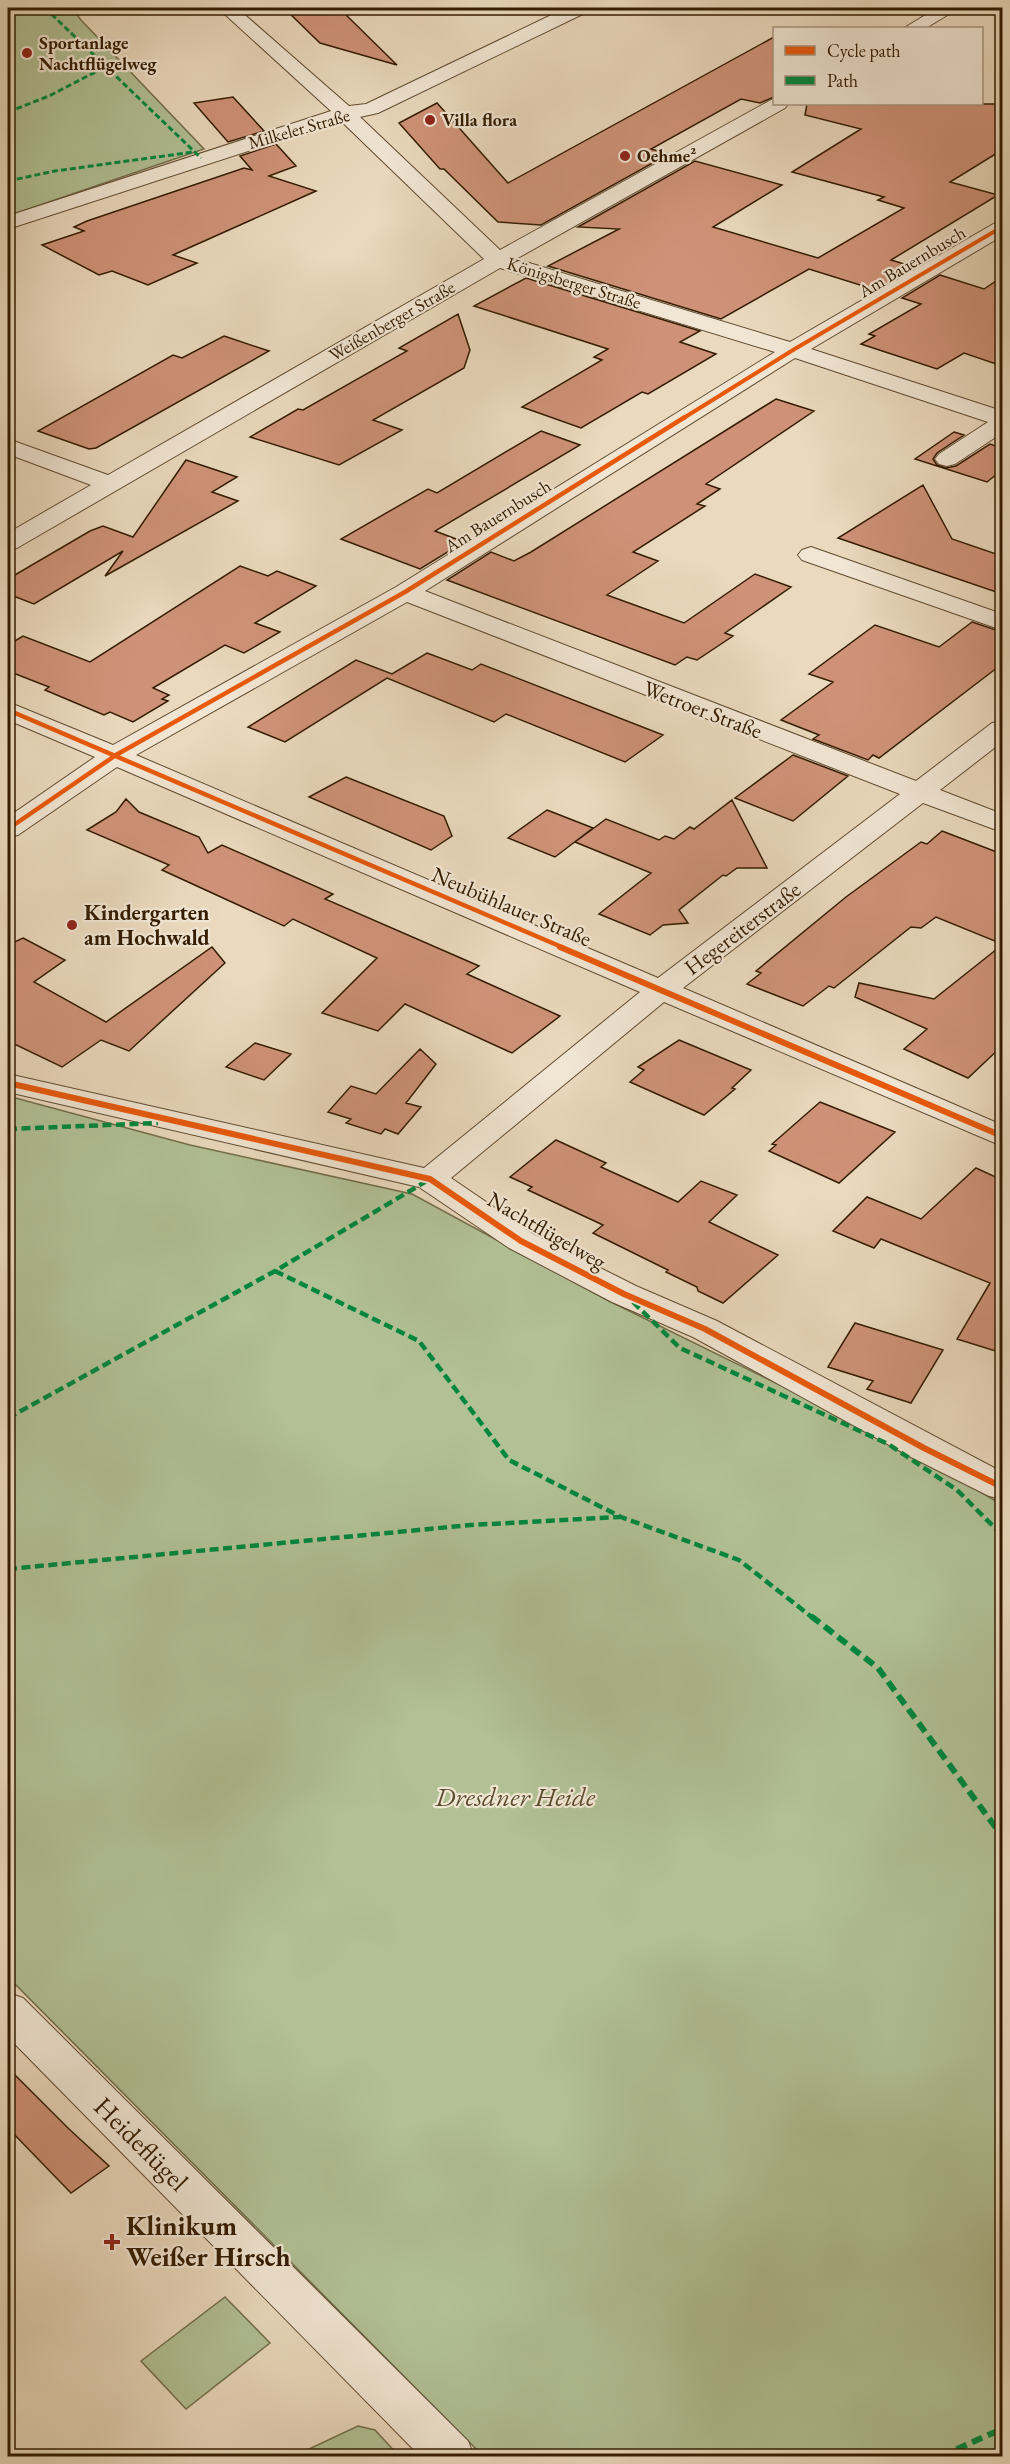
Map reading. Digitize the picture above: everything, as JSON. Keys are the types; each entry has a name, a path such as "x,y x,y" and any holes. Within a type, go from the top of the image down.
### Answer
{"street":[{"name":"Königsberger Straße","path":"227,8 345,113 498,260 794,350 1002,421"},
{"name":"Milkeler Straße","path":"8,223 345,113 371,109 580,8"},
{"path":"915,27 950,8"},
{"name":"Weißenberger Straße","path":"8,543 108,483 498,260 776,105"},
{"name":"Am Bauernbusch","path":"8,829 116,755 405,592 794,350 1002,226"},
{"path":"947,459 1002,421"},
{"path":"8,446 108,483"},
{"path":"811,555 1002,622"},
{"name":"Wetroer Straße","path":"405,592 919,794 1002,824"},
{"name":"Neubühlauer Straße","path":"8,710 1002,1136"},
{"name":"Hegereiterstraße","path":"430,1179 661,990 1002,729"},
{"name":"Nachtflügelweg","path":"8,1083 430,1179 521,1242 624,1294 705,1329 1002,1488"},
{"name":"Heideflügel","path":"8,2010 451,2457"}],"green space":[{"path":"8,8 72,8 204,149 8,216"},
{"name":"Dresdner Heide","path":"8,1096 190,1145 412,1194 609,1301 918,1453 1002,1505 1002,2456 483,2456 12,1981 8,1984"},
{"path":"225,2297 270,2343 186,2409 141,2361"},
{"path":"358,2426 375,2430 399,2456 294,2456"}],"building":[{"path":"284,8 341,10 397,65 320,43"},
{"path":"773,38 773,97 760,103 741,99 651,149 669,154 541,225 498,222 444,169 440,169 399,123 437,103 508,183"},
{"path":"233,97 264,131 228,142 194,103"},
{"path":"1002,104 1002,150 950,182 998,195 891,260 914,267 876,290 809,269 721,319 548,266 619,229 578,227 695,161 782,185 713,227 818,258 904,208 878,200 884,197 792,172 861,129 805,115 807,105"},
{"path":"276,144 296,166 269,176 316,191 173,255 197,263 148,285 112,271 99,275 42,245 84,231 74,227 87,221 244,168 252,170 240,156"},
{"path":"940,275 984,289 1002,277 1002,366 964,353 937,369 861,344 875,336 869,334 921,304 902,298"},
{"path":"526,278 700,331 680,342 716,354 648,394 642,392 581,428 522,407 602,360 594,357 608,349 474,306"},
{"path":"458,314 470,350 464,368 373,420 402,430 339,465 250,437 407,351 399,348"},
{"path":"224,336 269,351 96,448 89,449 38,431 173,355 182,358"},
{"path":"776,399 814,411 706,484 720,489 697,504 705,506 633,552 658,561 607,595 684,623 755,574 791,587 725,633 733,636 697,660 687,657 675,665 447,580 491,552 514,561 531,552"},
{"path":"541,431 580,445 435,531 464,542 420,569 341,539 428,489 437,493"},
{"path":"954,432 964,435 937,453 933,459 937,465 946,468 956,466 990,444 1002,448 1002,470 987,482 915,459"},
{"path":"186,460 237,477 212,492 238,501 105,576 123,551 34,604 8,594 8,579 90,531 103,526 133,537"},
{"path":"923,485 952,539 1002,556 1002,594 838,538"},
{"path":"240,566 268,576 277,571 316,586 255,623 280,632 244,653 225,645 153,688 169,695 162,699 168,701 133,722 110,712 104,715 45,690 49,687 8,671 8,645 23,636 90,662"},
{"path":"972,622 1002,632 1002,664 879,758 873,755 868,760 813,739 819,735 781,720 833,682 809,674 875,625 939,647"},
{"path":"427,653 472,670 481,664 663,735 625,762 506,714 494,722 387,678 285,742 248,727 356,660 392,674"},
{"path":"793,755 848,776 793,821 735,798"},
{"path":"346,777 444,816 452,836 431,850 309,797"},
{"path":"126,799 139,812 199,837 208,853 222,845 333,894 325,899 479,966 467,974 560,1016 512,1053 405,1004 378,1031 322,1013 377,958 293,919 284,926 162,870 169,865 87,830 116,812"},
{"path":"732,800 767,868 737,868 726,876 723,875 679,910 688,923 663,925 650,935 599,914 651,873 575,842 606,819 659,840 665,836 674,839 690,827 694,829"},
{"path":"547,810 593,828 555,857 508,838"},
{"path":"942,831 1002,854 1002,944 936,917 921,928 911,927 834,988 829,986 803,1006 747,984 761,973 756,971 846,897 921,842 927,844"},
{"path":"23,938 65,960 34,982 106,1022 212,947 225,963 129,1051 101,1040 62,1067 8,1041 8,945"},
{"path":"1002,945 1002,1046 968,1078 904,1049 927,1029 855,997 859,983 934,999"},
{"path":"679,1040 751,1070 732,1088 735,1089 704,1115 630,1082 644,1070 638,1067"},
{"path":"255,1043 291,1054 264,1080 226,1067"},
{"path":"420,1049 436,1064 406,1103 421,1107 398,1134 385,1129 381,1134 346,1123 351,1119 328,1112 351,1086 376,1094"},
{"path":"820,1102 895,1132 839,1183 769,1151 776,1145 772,1144"},
{"path":"556,1140 606,1163 601,1167 678,1202 701,1181 737,1195 709,1222 778,1255 723,1303 698,1291 697,1287 666,1272 668,1270 593,1233 603,1225 528,1190 532,1187 510,1177"},
{"path":"976,1168 1002,1180 1002,1353 957,1339 990,1283 881,1239 874,1248 833,1231 867,1197 921,1219"},
{"path":"855,1323 943,1350 911,1403 867,1389 873,1381 828,1367"},
{"path":"8,2068 109,2166 71,2193 8,2128"}],"marked path":[{"path":"45,8 201,158"},
{"path":"8,112 49,96 107,66"},
{"path":"8,181 55,171 193,152"},
{"path":"8,1129 158,1123"},
{"path":"8,1418 275,1271 430,1179"},
{"path":"275,1271 419,1341 509,1460 621,1517 739,1560 878,1668 1002,1836"},
{"path":"633,1302 680,1348 888,1444 957,1490 1002,1535"},
{"path":"8,1569 471,1525 620,1517"},
{"path":"941,2456 1002,2429"}],"cycle path":[{"path":"8,829 116,755 405,592 793,350 1002,227"},
{"path":"8,710 1002,1136"},
{"path":"8,1083 430,1179 521,1241 624,1294 705,1329 924,1448 1002,1487"}],"place":[{"name":"Sportanlage Nachtflügelweg","path":"27,53"},
{"name":"Villa flora","path":"430,120"},
{"name":"Oehme²","path":"625,156"},
{"name":"Kindergarten am Hochwald","path":"72,925"},
{"name":"Klinikum Weißer Hirsch","path":"112,2242"}]}
